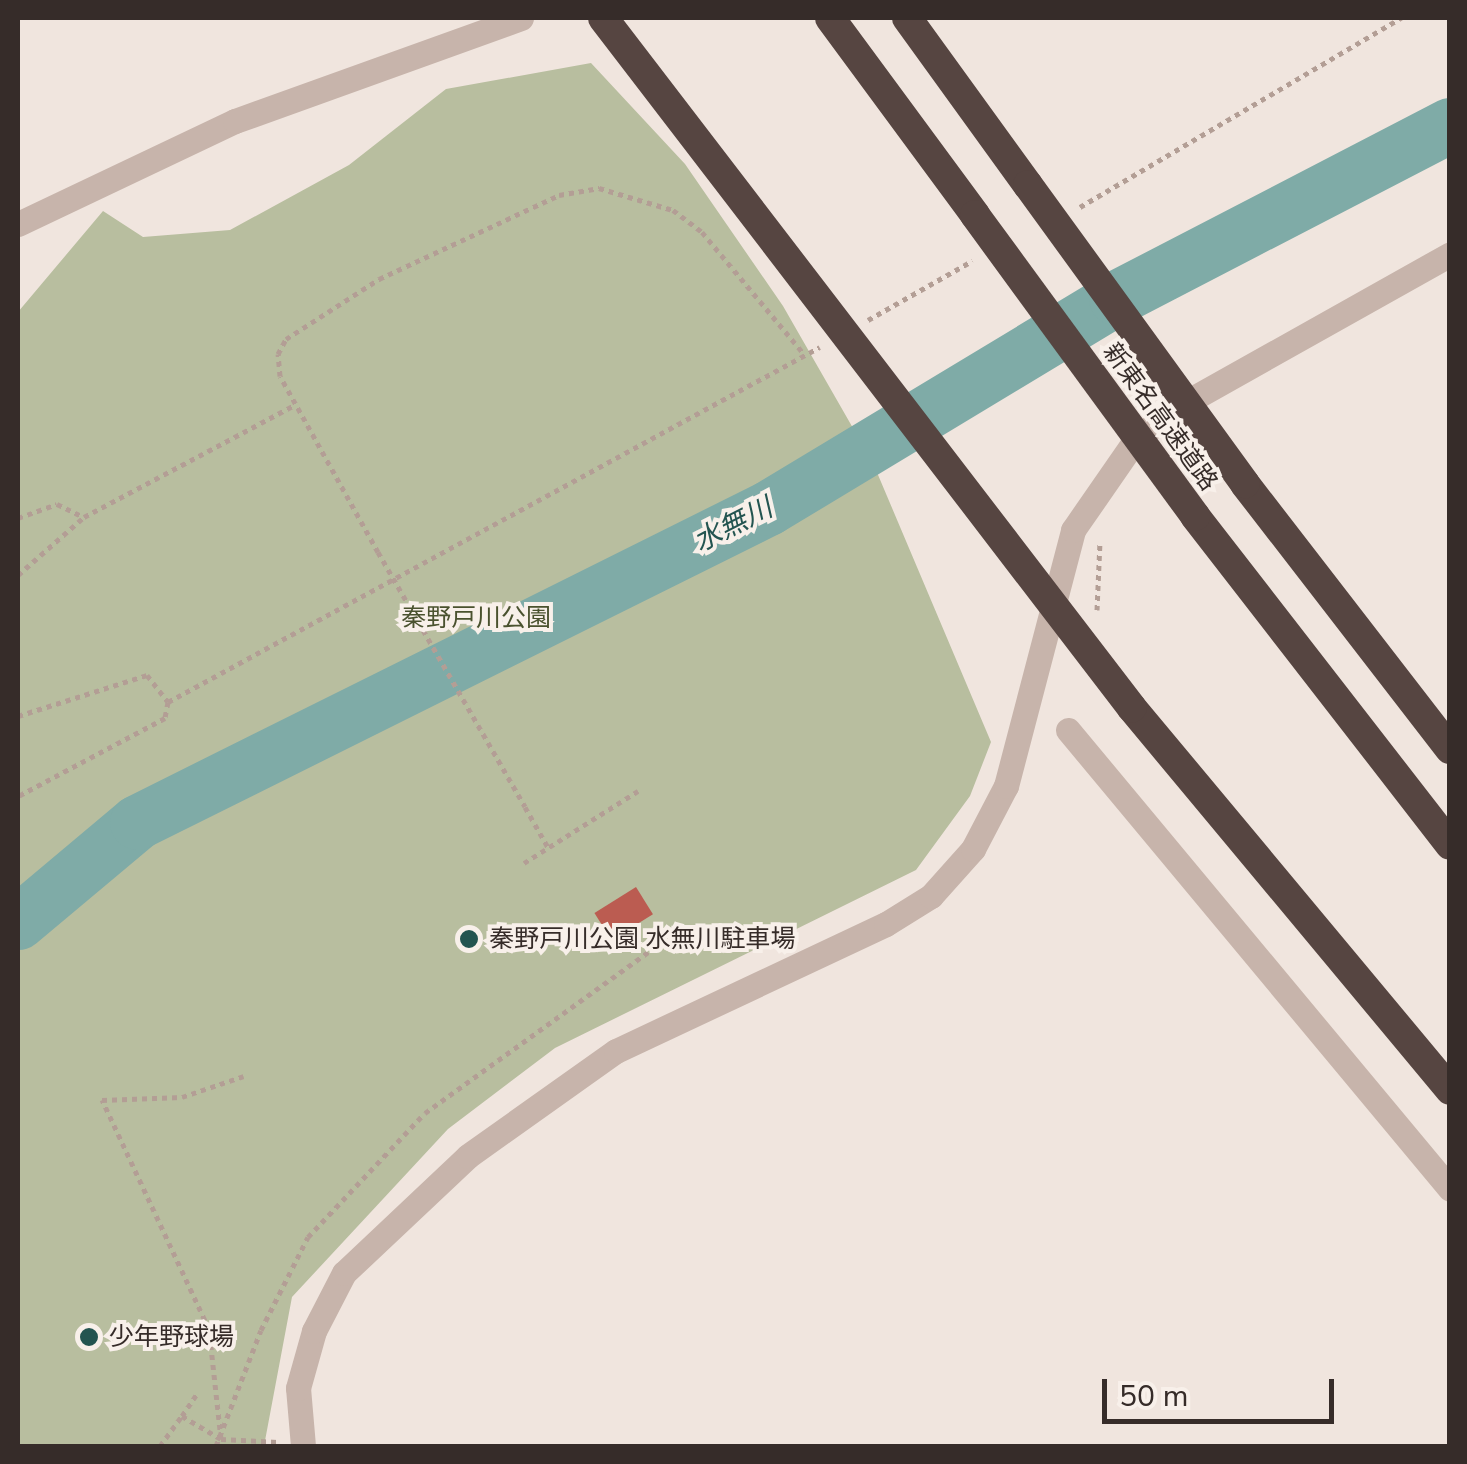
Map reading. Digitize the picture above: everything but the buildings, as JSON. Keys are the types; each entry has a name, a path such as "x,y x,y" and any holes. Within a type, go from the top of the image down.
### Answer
{"highway":[{"path":"603,18 1132,708 1450,1090"},
{"name":"新東名高速道路","path":"830,18 1195,516 1450,846"},
{"name":"新東名高速道路","path":"907,18 1245,484 1450,749"}],"street":[{"path":"18,224 235,120 521,18"},
{"path":"303,1444 298,1388 314,1331 344,1272 468,1156 616,1050 886,924 930,896 973,849 1006,786 1072,530 1136,439 1176,408 1450,254"},
{"path":"1068,730 1450,1189"}],"path":[{"path":"1092,202 1401,18"},
{"path":"549,848 280,376 286,340 379,279 559,195 599,188 673,210 702,232 805,356"},
{"path":"853,328 965,264"},
{"path":"168,702 837,337"},
{"path":"18,575 84,518 296,404"},
{"path":"18,518 57,504 84,518"},
{"path":"18,716 147,675 168,702 165,718 18,796"},
{"path":"524,863 638,791"},
{"path":"216,1446 282,1283 318,1225 425,1113 679,930"},
{"path":"222,1439 209,1329 102,1100 182,1097 244,1076"},
{"path":"160,1446 198,1392"},
{"path":"182,1416 222,1439 303,1444"}],"green space":[{"name":"秦野戸川公園","path":"591,63 685,164 783,306 873,463 991,742 970,796 916,870 555,1048 448,1129 292,1297 264,1446 18,1446 18,312 103,211 143,237 230,230 349,165 446,89"}],"waterway":[{"name":"水無川","path":"18,922 137,822 768,508 1116,298 1450,125"}],"place":[{"name":"秦野戸川公園 水無川駐車場","path":"469,939"},
{"name":"少年野球場","path":"89,1337"}]}
